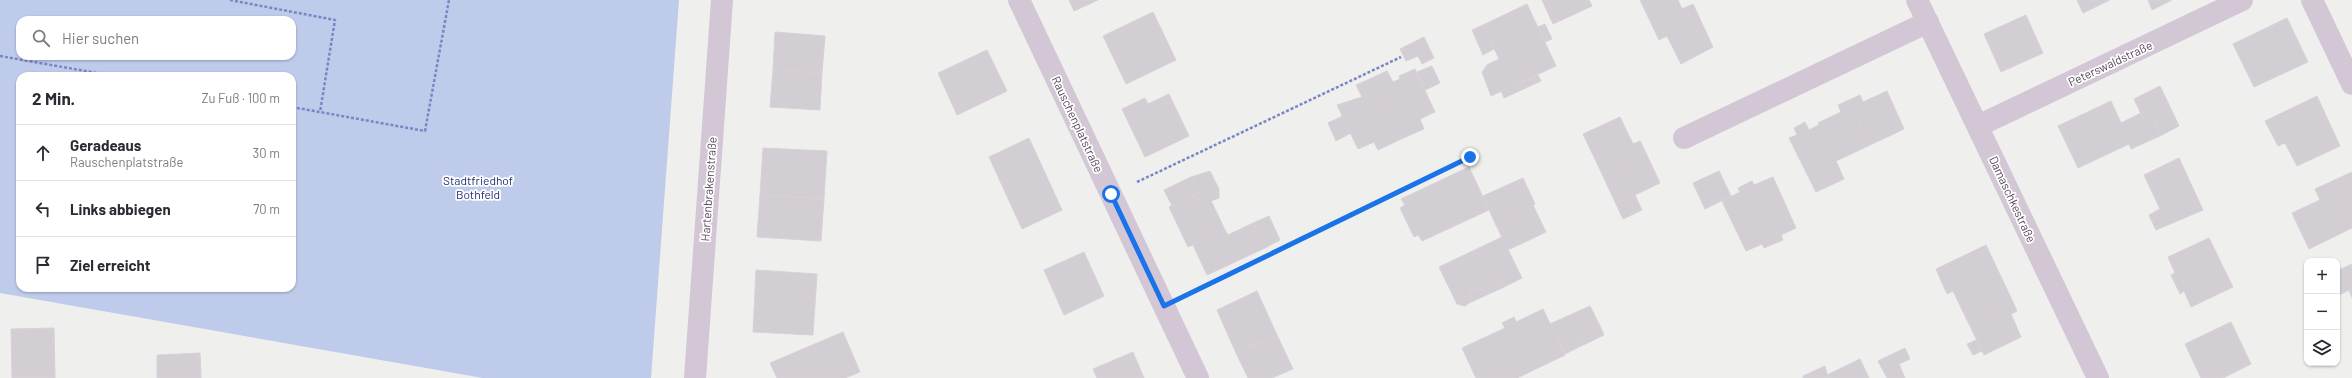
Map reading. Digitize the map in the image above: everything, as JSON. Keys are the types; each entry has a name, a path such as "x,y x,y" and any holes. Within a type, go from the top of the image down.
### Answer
{"street":[{"name":"Hartenbrakenstraße","path":"695,378 722,0"},
{"name":"Rauschenplatstraße","path":"1019,0 1198,378"},
{"name":"Damaschkestraße","path":"1917,0 2097,378"},
{"name":"Peterswaldstraße","path":"1978,126 2242,0"},
{"path":"2312,0 2352,84"},
{"path":"1684,138 1928,22"}],"path":[{"path":"230,0 335,20 320,112"},
{"path":"296,109 425,131 449,0"},
{"path":"0,56 16,59"},
{"path":"1111,194 1401,57"},
{"path":"23,60 91,72"},
{"path":"1164,306 1470,157"}],"green space":[{"name":"Stadtfriedhof Bothfeld","path":"0,0 679,0 651,378 483,378 0,293"}],"building":[{"path":"1069,0 1098,0 1074,11"},
{"path":"1542,0 1589,0 1592,6 1553,24"},
{"path":"1640,0 1678,0 1682,9 1693,4 1713,47 1681,64 1667,36 1659,40"},
{"path":"2077,0 2110,0 2083,13"},
{"path":"2148,0 2172,0 2152,10"},
{"path":"1527,4 1556,66 1491,96 1482,72 1487,65 1499,59 1483,25"},
{"path":"1153,12 1176,60 1126,84 1103,36"},
{"path":"2026,15 2043,53 2001,72 1984,34"},
{"path":"2287,18 2308,62 2254,87 2233,44"},
{"path":"1545,24 1552,39 1545,42 1538,27"},
{"path":"1483,25 1494,49 1483,55 1472,30"},
{"path":"775,32 825,36 822,73 773,70"},
{"path":"1424,37 1434,58 1422,64 1418,56 1406,61 1400,49"},
{"path":"987,50 1007,91 957,115 938,73"},
{"path":"1432,66 1440,83 1425,90 1417,72"},
{"path":"1415,69 1435,112 1420,119 1424,129 1401,139 1372,78 1387,71 1393,82 1400,79 1399,76"},
{"path":"773,70 822,73 820,110 770,107"},
{"path":"1538,75 1541,81 1504,98 1501,91"},
{"path":"1372,78 1401,139 1378,150 1374,142 1358,149 1337,105 1362,97 1356,85"},
{"path":"2160,86 2173,113 2154,122 2160,136 2153,139 2134,99"},
{"path":"1887,91 1904,129 1870,145 1849,100 1860,95 1863,102"},
{"path":"1169,94 1189,136 1145,157 1122,109 1145,98 1148,104"},
{"path":"2317,96 2340,146 2297,166 2285,143 2278,146 2265,121"},
{"path":"1849,100 1870,145 1836,161 1844,179 1816,192 1789,138 1797,135 1794,128 1805,122 1809,130 1819,125 1818,123 1841,112 1838,105"},
{"path":"2111,101 2121,123 2141,113 2153,139 2131,149 2129,144 2078,168 2058,126"},
{"path":"2173,113 2179,126 2160,136 2154,122"},
{"path":"1343,116 1351,133 1336,141 1328,123"},
{"path":"1620,117 1633,144 1640,141 1646,153 1602,174 1583,134"},
{"path":"1029,138 1062,210 1022,229 989,157"},
{"path":"763,148 827,151 824,199 760,195"},
{"path":"1646,153 1660,183 1616,204 1602,174"},
{"path":"2179,158 2203,210 2156,230 2149,215 2160,209 2144,175"},
{"path":"1469,167 1489,210 1422,241 1418,235 1414,237 1400,208 1405,205 1401,199"},
{"path":"1210,171 1219,189 1219,198 1211,201 1206,190 1199,193 1191,177"},
{"path":"1719,171 1731,196 1705,209 1693,183"},
{"path":"2352,172 2352,228 2309,249 2292,213 2320,200 2315,189"},
{"path":"1191,177 1199,193 1172,206 1164,190"},
{"path":"1773,177 1796,228 1781,235 1783,240 1764,248 1762,244 1746,251 1722,201 1740,192 1738,188 1752,181 1754,185"},
{"path":"1523,178 1535,204 1495,223 1483,196"},
{"path":"1206,190 1225,230 1188,247 1169,207"},
{"path":"760,195 824,199 821,241 757,237"},
{"path":"1635,195 1642,210 1623,219 1616,204"},
{"path":"1533,205 1546,232 1508,250 1495,223"},
{"path":"1269,216 1280,240 1265,248 1253,223"},
{"path":"1253,223 1265,248 1207,275 1193,245 1225,230 1228,235"},
{"path":"1502,237 1515,264 1511,275 1499,281 1502,288 1491,293 1477,288 1470,291 1471,298 1469,303 1465,306 1457,304 1439,267"},
{"path":"2209,238 2233,287 2191,307 2184,291 2180,294 2171,275 2175,273 2168,257"},
{"path":"1986,245 2012,300 1967,320 1953,291 1947,294 1936,269"},
{"path":"1084,252 1104,296 1064,315 1044,270"},
{"path":"1515,264 1522,278 1502,288 1499,281 1511,275"},
{"path":"2352,264 2352,298 2349,290 2340,294 2340,270"},
{"path":"756,270 817,274 813,335 753,332"},
{"path":"1477,288 1491,293 1469,303 1471,298 1470,291"},
{"path":"1257,291 1277,335 1236,353 1217,310"},
{"path":"2012,300 2017,311 2011,314 2021,337 1984,355 1967,320"},
{"path":"1590,306 1601,328 1576,339 1579,347 1565,354 1550,324"},
{"path":"1543,309 1565,355 1517,378 1476,378 1462,348 1505,328 1502,323 1514,317 1516,322"},
{"path":"2231,322 2251,364 2223,378 2201,378 2185,344"},
{"path":"54,328 55,376 12,377 11,329"},
{"path":"1601,328 1604,335 1579,347 1576,339"},
{"path":"843,332 860,372 845,378 777,378 770,363"},
{"path":"1277,335 1293,369 1272,378 1248,378 1236,353"},
{"path":"1976,340 1982,351 1973,355 1967,344"},
{"path":"1905,348 1910,359 1899,364 1905,378 1887,378 1878,361"},
{"path":"1133,352 1144,378 1097,378 1093,369"},
{"path":"200,353 201,378 157,378 157,355"},
{"path":"1860,359 1869,378 1828,378 1827,375"},
{"path":"1825,366 1828,378 1803,378 1803,376"},
{"path":"55,376 55,378 12,378 12,377"}],"route":[{"path":"1111,194 1164,306 1470,157"}]}
